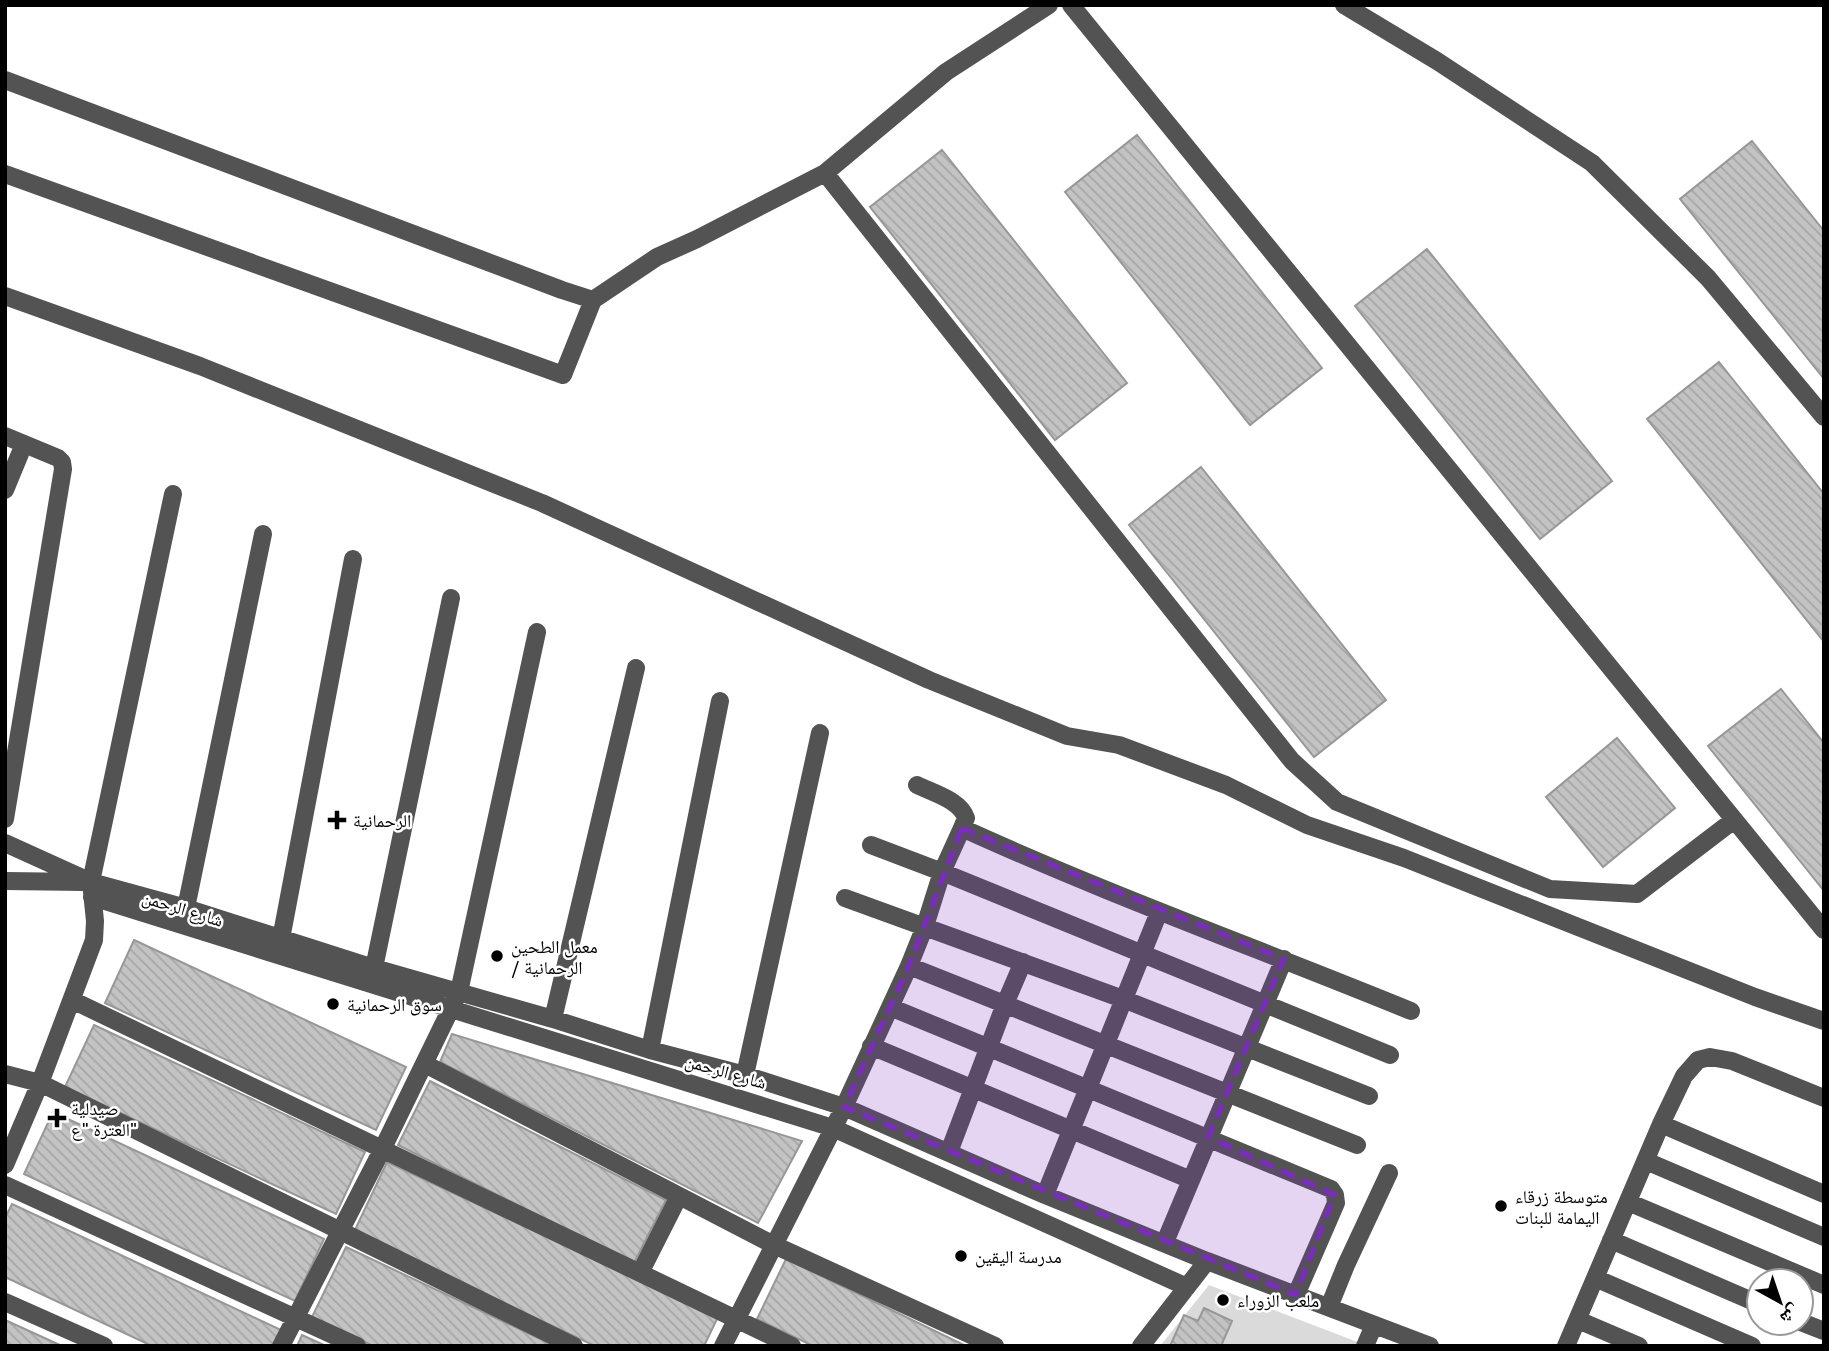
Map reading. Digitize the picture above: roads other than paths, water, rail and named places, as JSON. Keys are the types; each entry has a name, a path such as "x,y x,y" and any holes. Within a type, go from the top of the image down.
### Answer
{"street":[{"path":"5,174 563,375 593,300 657,257 708,234 825,173 946,72 1049,5"},
{"path":"1071,5 1824,930"},
{"path":"1344,5 1437,61 1592,163 1708,278 1824,418"},
{"path":"5,80 593,300"},
{"path":"825,173 1292,761 1337,802 1550,889 1637,894 1734,820"},
{"path":"5,296 200,366 542,503 929,680 1067,736 1119,745 1226,785 1307,825 1404,858 1755,997 1824,1021"},
{"path":"5,436 58,458 63,469 5,819"},
{"path":"5,490 24,444"},
{"path":"5,1165 40,1083 94,940 92,889 173,494"},
{"path":"186,908 263,534"},
{"path":"281,939 353,559"},
{"path":"374,968 452,598"},
{"path":"281,1346 382,1150 459,992 537,632"},
{"path":"553,1019 636,668"},
{"path":"650,1050 720,701"},
{"path":"745,1075 820,733"},
{"path":"723,1346 844,1107 909,966 942,872 966,818 962,809 955,804 917,785"},
{"path":"962,828 1159,912 1284,959 1411,1012"},
{"name":"شارع الرحمن","path":"5,842 92,889 186,908 374,968 650,1050 745,1075 844,1107 1045,1195 1207,1261 1430,1346"},
{"path":"871,845 1390,1055"},
{"path":"5,880 92,889 451,1009 833,1128 1187,1287"},
{"path":"845,898 1123,999 1369,1096"},
{"path":"1045,1195 1159,912"},
{"path":"1165,1242 1284,959"},
{"path":"949,1152 1023,962"},
{"path":"909,966 1357,1145"},
{"path":"72,1000 792,1346"},
{"path":"890,1007 1331,1189 1336,1203 1296,1295"},
{"path":"872,1046 1191,1180"},
{"path":"1566,1346 1661,1124 1684,1076 1698,1060 1710,1057 1732,1061 1824,1098"},
{"path":"425,1064 774,1245 995,1346"},
{"path":"5,1074 40,1083 574,1346"},
{"path":"1661,1124 1824,1194"},
{"path":"1646,1161 1824,1237"},
{"path":"1329,1307 1389,1173"},
{"path":"5,1185 357,1346"},
{"path":"640,1273 679,1196"},
{"path":"1628,1202 1824,1285"},
{"path":"1611,1240 1745,1298"},
{"path":"1141,1346 1207,1261"},
{"path":"1595,1278 1752,1346"},
{"path":"5,1301 104,1346"},
{"path":"1578,1320 1639,1346"},
{"path":"1365,1346 1374,1325"}],"place":[{"name":"الرحمانية","path":"337,820"},
{"name":"معمل الطحين / الرحمانية","path":"497,956"},
{"name":"سوق الرحمانية","path":"333,1004"},
{"name":"صيدلية العترة \"ع\"","path":"57,1118"},
{"name":"متوسطة زرقاء اليمامة للبنات","path":"1501,1206"},
{"name":"مدرسة اليقين","path":"961,1256"},
{"name":"ملعب الزوراء","path":"1223,1300"}]}
